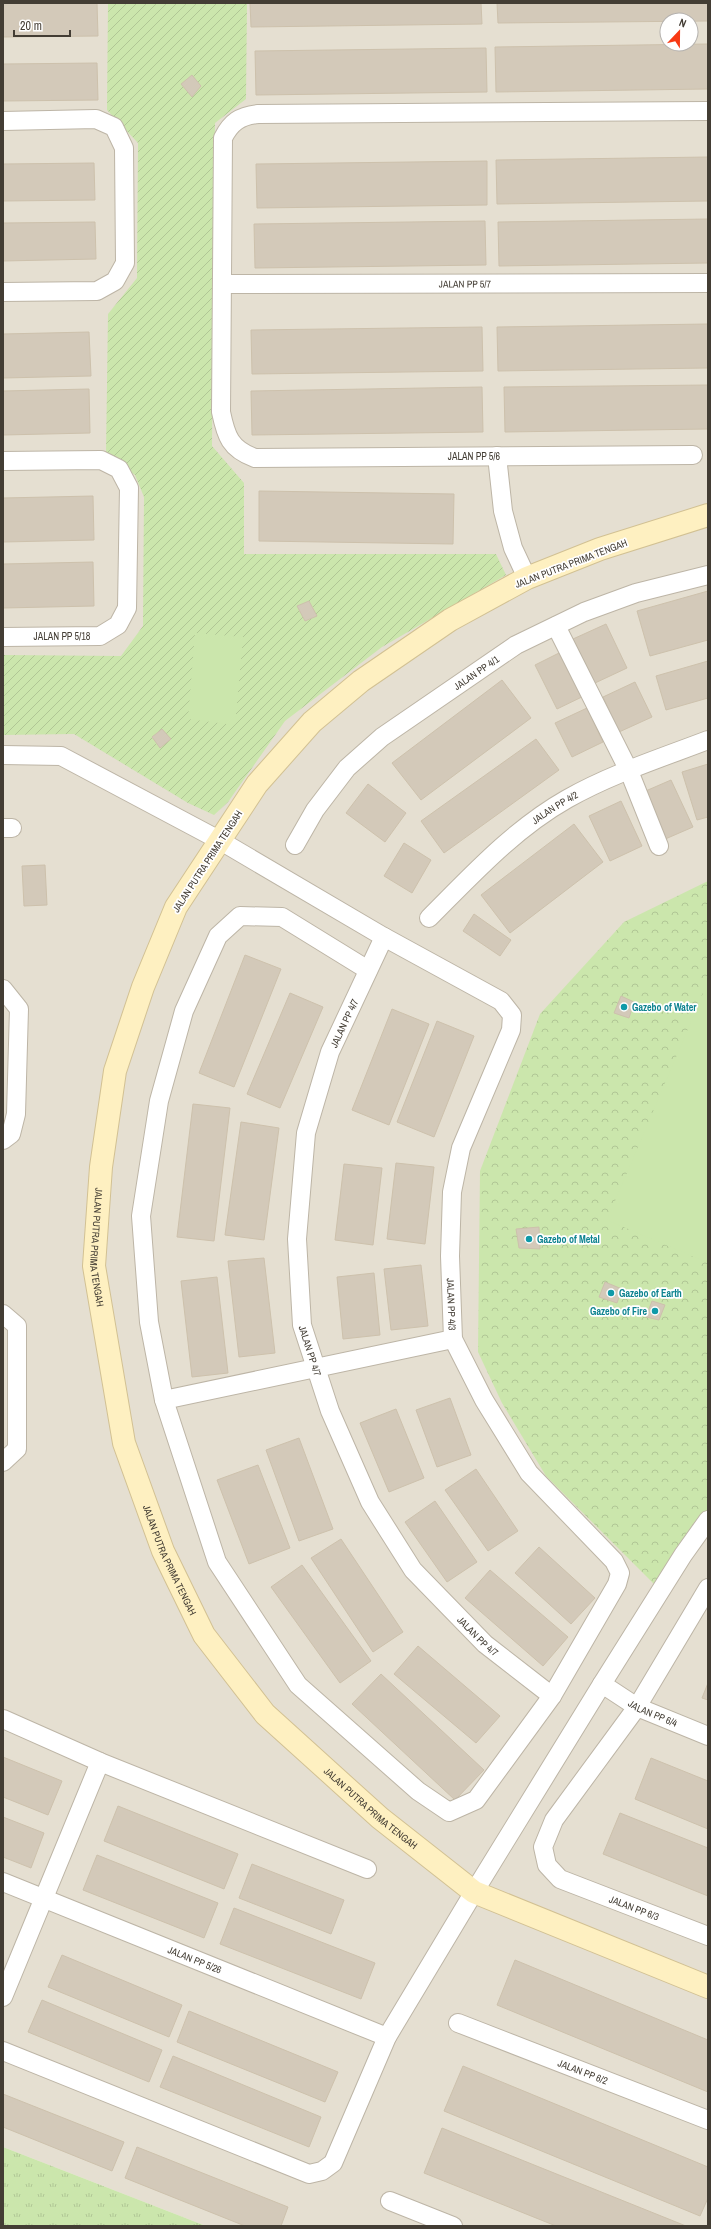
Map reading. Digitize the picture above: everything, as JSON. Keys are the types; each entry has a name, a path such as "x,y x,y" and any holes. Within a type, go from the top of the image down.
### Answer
{"street":[{"path":"222,284 223,138 229,126 246,115 708,111"},
{"path":"3,121 96,119 114,127 124,148 124,263 115,281 97,291 3,292"},
{"name":"JALAN PP 5/7","path":"222,284 708,284"},
{"name":"JALAN PP 5/6","path":"222,284 221,412 224,429 231,442 240,452 254,458 692,455"},
{"path":"497,456 503,510 513,548 528,578"},
{"name":"JALAN PP 5/18","path":"3,461 101,460 119,469 129,488 127,608 118,625 100,636 3,637"},
{"name":"JALAN PUTRA PRIMA TENGAH","path":"708,515 600,549 528,578 450,620 362,682 312,722 257,784 176,907 143,987 115,1071 101,1167 94,1266 124,1443 163,1551 204,1635 260,1708 380,1818 474,1892 708,1987"},
{"name":"JALAN PP 4/1","path":"295,845 315,810 347,768 382,737 434,699 516,645 584,612 636,593 708,575"},
{"path":"556,626 629,771 659,846"},
{"name":"JALAN PP 4/2","path":"429,918 510,838 567,799 629,771 708,740"},
{"path":"3,755 60,756 219,840 384,937"},
{"path":"368,970 282,917 240,916 218,936 184,1011 159,1101 141,1216 149,1322 164,1400 217,1562 298,1685 418,1791 449,1812 476,1800 552,1696"},
{"name":"JALAN PP 4/7","path":"384,937 330,1052 306,1133 297,1239 302,1325 330,1411 370,1502 413,1570 485,1644 552,1696"},
{"name":"JALAN PP 4/3","path":"384,937 501,1001 512,1015 511,1030 461,1148 452,1192 450,1256 453,1339 484,1400 528,1473 614,1561 620,1573 617,1584 552,1696"},
{"path":"3,989 19,1009 16,1114 11,1134 3,1140"},
{"path":"3,1462 18,1449 17,1326 5,1314"},
{"path":"164,1400 453,1339"},
{"path":"3,2051 310,2174 322,2171 333,2163 387,2038 474,1892 602,1684 683,1555 708,1520"},
{"path":"636,1707 708,1588"},
{"name":"JALAN PP 6/4","path":"602,1684 636,1707 708,1736"},
{"name":"JALAN PP 6/3","path":"636,1707 554,1820 542,1847 547,1865 560,1879 708,1936"},
{"path":"3,1719 100,1762 367,1870"},
{"path":"3,1997 100,1762"},
{"name":"JALAN PP 5/26","path":"3,1882 387,2038"},
{"name":"JALAN PP 6/2","path":"458,2023 708,2120"},
{"path":"390,2201 452,2226"}],"shaded area":[{"path":"3,3 708,3 708,2226 206,2226 3,2147"}],"green space":[{"path":"108,3 247,3 246,99 215,123 212,446 244,483 244,554 496,554 506,575 382,647 285,721 228,802 214,815 188,803 74,734 3,735 3,655 121,656 143,626 144,497 135,475 106,454 108,314 137,278 138,143 107,110"},
{"path":"195,633 243,637 235,725 188,719"},
{"path":"708,881 708,1517 657,1587 546,1476 502,1403 478,1352 480,1171 540,1014 624,922"},
{"path":"704,991 708,993 708,1263 607,1220"},
{"path":"3,2147 206,2226 3,2226"}],"building":[{"path":"3,3 97,3 98,36 3,37"},
{"path":"250,3 481,3 482,24 251,27"},
{"path":"497,3 708,3 708,21 699,21 699,12 659,12 659,21 498,23"},
{"path":"699,44 708,44 708,89 496,92 495,47 659,45 659,52 699,52"},
{"path":"486,48 487,92 256,95 255,51"},
{"path":"97,63 98,100 3,101 3,64"},
{"path":"192,75 201,86 192,97 181,84"},
{"path":"708,157 708,201 497,204 496,160"},
{"path":"487,161 487,205 257,208 256,164"},
{"path":"94,163 95,200 3,201 3,164"},
{"path":"708,219 708,263 499,266 498,222"},
{"path":"485,221 486,265 255,268 254,224"},
{"path":"95,222 96,259 3,261 3,223"},
{"path":"708,324 708,368 498,371 497,327"},
{"path":"482,327 483,371 252,374 251,330"},
{"path":"89,332 91,376 3,378 3,334"},
{"path":"708,385 708,429 505,432 504,387"},
{"path":"482,387 483,432 252,435 251,391"},
{"path":"89,389 90,433 3,435 3,391"},
{"path":"259,491 454,494 453,544 259,541"},
{"path":"93,496 94,540 3,542 3,498"},
{"path":"93,562 94,606 3,608 3,564"},
{"path":"708,591 708,640 650,656 637,611"},
{"path":"309,601 317,616 305,621 297,606"},
{"path":"606,624 627,668 595,683 573,639"},
{"path":"565,650 588,694 557,709 535,665"},
{"path":"708,661 708,698 666,710 656,676"},
{"path":"502,680 531,718 421,800 392,763"},
{"path":"635,682 652,717 619,732 603,697"},
{"path":"587,708 603,742 572,757 555,723"},
{"path":"162,729 171,739 160,748 152,737"},
{"path":"536,739 559,770 444,853 421,821"},
{"path":"708,764 708,817 697,820 682,772"},
{"path":"671,780 693,827 663,840 641,793"},
{"path":"368,784 406,813 385,842 346,813"},
{"path":"621,801 642,846 610,861 589,816"},
{"path":"574,824 603,862 510,933 481,895"},
{"path":"404,843 431,860 412,893 384,876"},
{"path":"45,865 47,905 24,906 22,866"},
{"path":"474,914 511,940 500,956 463,931"},
{"path":"245,955 281,969 234,1087 199,1073"},
{"path":"290,993 323,1007 280,1108 247,1094"},
{"name":"Gazebo of Water","path":"621,996 634,1002 629,1018 614,1013"},
{"path":"392,1009 429,1024 389,1125 352,1110"},
{"path":"437,1021 474,1036 434,1137 397,1122"},
{"path":"193,1104 230,1108 214,1241 177,1237"},
{"path":"241,1122 279,1128 264,1240 225,1235"},
{"path":"396,1163 434,1167 425,1244 387,1239"},
{"path":"344,1164 382,1168 373,1245 335,1240"},
{"name":"Gazebo of Metal","path":"539,1227 540,1249 519,1248 516,1229"},
{"path":"264,1258 275,1353 239,1357 228,1261"},
{"path":"421,1265 428,1326 391,1330 384,1269"},
{"path":"374,1273 380,1335 343,1339 337,1277"},
{"path":"217,1277 228,1373 192,1377 181,1281"},
{"name":"Gazebo of Earth","path":"605,1282 622,1289 617,1303 599,1297"},
{"name":"Gazebo of Fire","path":"652,1301 665,1305 659,1320 646,1317"},
{"path":"450,1398 471,1455 437,1467 416,1410"},
{"path":"396,1409 424,1478 389,1492 360,1423"},
{"path":"299,1438 333,1529 299,1541 266,1450"},
{"path":"258,1465 290,1548 249,1564 217,1480"},
{"path":"476,1469 518,1531 488,1551 445,1490"},
{"path":"435,1501 477,1562 447,1582 405,1522"},
{"path":"341,1539 403,1632 373,1652 311,1558"},
{"path":"539,1547 595,1598 571,1624 515,1573"},
{"path":"302,1565 371,1661 340,1683 271,1587"},
{"path":"490,1570 568,1637 543,1666 465,1598"},
{"path":"418,1646 500,1716 476,1743 394,1674"},
{"path":"381,1674 484,1770 455,1800 352,1704"},
{"path":"708,1683 708,1700 702,1698"},
{"path":"3,1757 62,1781 48,1815 3,1797"},
{"path":"651,1758 708,1781 708,1829 635,1799"},
{"path":"118,1806 238,1854 224,1889 104,1841"},
{"path":"620,1813 708,1848 708,1896 603,1854"},
{"path":"3,1817 44,1833 31,1868 3,1857"},
{"path":"97,1855 218,1903 204,1938 83,1890"},
{"path":"252,1864 344,1900 331,1934 239,1898"},
{"path":"234,1908 375,1963 361,1999 220,1944"},
{"path":"62,1955 182,2005 169,2037 48,1987"},
{"path":"515,1960 708,2040 708,2092 497,2005"},
{"path":"42,2000 162,2050 149,2082 28,2032"},
{"path":"189,2011 338,2072 325,2102 177,2042"},
{"path":"173,2056 321,2117 309,2147 160,2087"},
{"path":"463,2066 708,2167 708,2198 700,2216 444,2111"},
{"path":"3,2094 124,2142 112,2171 3,2127"},
{"path":"442,2128 686,2226 556,2226 424,2173"},
{"path":"137,2147 288,2207 281,2226 245,2226 125,2178"}],"place":[{"name":"Gazebo of Water","path":"624,1007"},
{"name":"Gazebo of Metal","path":"529,1239"},
{"name":"Gazebo of Earth","path":"611,1293"},
{"name":"Gazebo of Fire","path":"655,1311"}]}
